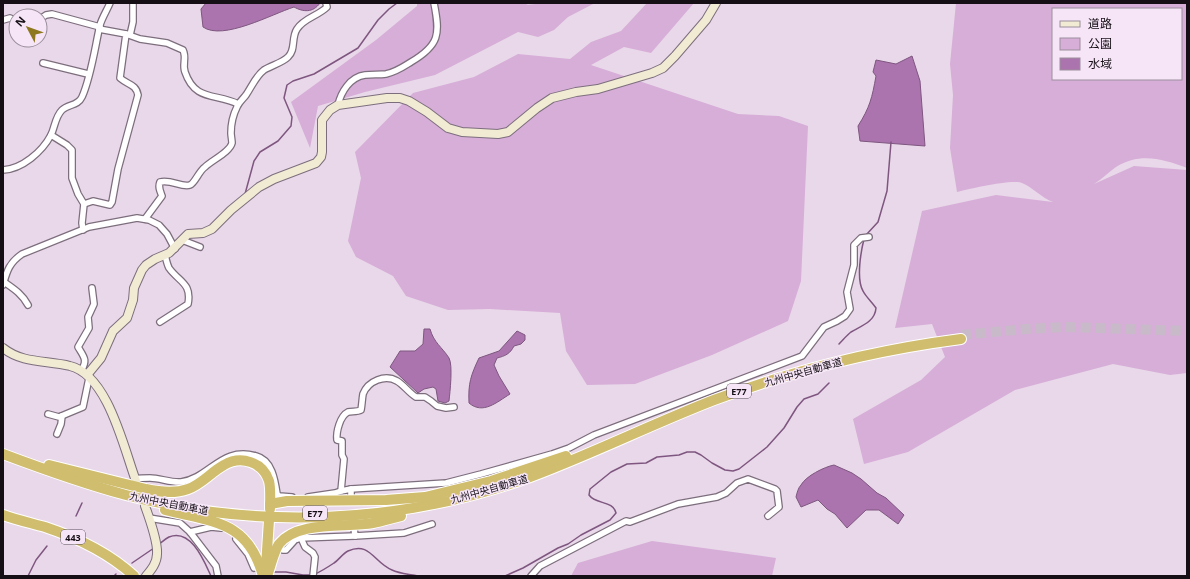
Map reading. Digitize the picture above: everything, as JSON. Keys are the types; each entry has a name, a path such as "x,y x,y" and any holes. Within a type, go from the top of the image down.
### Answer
{"highway":[{"name":"九州中央自動車道","path":"3,449 42,466 126,490 230,510 274,513 309,513 345,512 402,506 497,484 584,451 710,398 764,378 862,352 904,344 961,337 863,356 759,384 712,401 529,477 470,495 408,510 342,516 277,517 242,515 174,505 128,496 3,454"},
{"path":"42,466 160,492 175,493 198,485 224,464 233,460 242,460 251,462 260,467 265,473 269,482 270,507 287,501 386,500 425,497 491,481 584,451"},
{"path":"42,466 60,477 115,496 219,522 241,536 250,544 265,576"},
{"path":"265,576 280,544 287,536 298,531 312,528 373,523 492,492 529,477"},
{"name":"443","path":"3,515 45,527 78,539 117,562 134,576"},
{"path":"265,576 269,520"}],"street":[{"path":"3,170 28,161 40,150 51,135 58,116 62,110 77,104 81,98 99,28 110,3"},
{"path":"84,204 93,201 110,205 112,202 118,169 138,99 135,87 120,78 128,35 133,22 133,3"},
{"path":"145,219 162,196 159,185 160,182 168,181 186,186 190,185 194,183 197,175 204,167 225,152 232,143 231,133 233,115 238,104 262,72 285,60 290,55 292,52 296,30 304,22 327,8 326,3"},
{"path":"338,105 345,88 352,80 364,75 386,74 400,69 420,57 433,45 436,39 437,30 434,3"},
{"path":"86,375 101,358 113,331 127,318 133,300 134,288 142,270 149,262 169,254 186,235 191,233 203,233 212,229 231,210 259,187 274,178 316,163 321,157 322,152 322,120 330,110 338,105 387,98 400,98 422,109 448,128 462,132 480,134 498,134 508,132 536,108 552,98 576,92 598,89 663,68 706,20 716,3"},
{"path":"48,15 52,14 140,39 167,43 183,50 185,56 185,73 192,87 207,96 238,104"},
{"path":"43,63 88,74"},
{"path":"51,135 72,150 72,178 78,194 84,204 82,230"},
{"path":"28,305 17,291 4,284 9,267 14,260 22,254 82,230 129,219 145,219 162,228 174,249"},
{"path":"3,348 8,352 30,361 70,366 86,375 97,386 108,404 117,426 135,480 151,478 181,482 196,477 219,461 237,454 246,453 259,457 269,464 276,483 276,494 279,496 301,497 335,493 351,489 446,483 569,448 594,435 802,356 824,327 845,316 850,309 847,292 854,265 854,245 861,238 870,237"},
{"path":"182,240 200,248"},
{"path":"160,322 188,304 189,297 187,286 169,267 165,255"},
{"path":"48,414 59,417 83,407 86,375 84,357 78,347 89,328 88,317 94,304 92,288"},
{"path":"341,491 344,459 342,455 342,441 337,440 339,427 342,417 347,412 361,410 363,393 367,386 376,380 386,377 397,381 416,397 425,397 437,406 446,408 454,407"},
{"path":"57,434 62,416"},
{"path":"531,576 540,566 626,521 630,522 678,504 717,497 726,493 737,483 748,479 756,481 767,487 775,488 777,491 779,507 768,516"},
{"path":"351,489 351,497"},
{"path":"145,506 158,554 153,567 146,576"},
{"path":"149,518 180,523 190,532 216,566 218,576"},
{"path":"283,550 286,550 295,540 301,538 404,534 432,524"},
{"path":"190,532 211,527 221,528 228,531 248,554 254,568"},
{"path":"354,528 354,536"},
{"path":"301,538 305,547 314,555 316,560 314,573"}],"green space":[{"path":"417,3 530,3 526,5 544,3 595,3 568,17 554,30 538,37 518,32 435,75 365,92 318,106 310,148 291,102 376,40 417,6"},
{"path":"647,3 694,3 651,53 624,47 591,65 738,114 779,116 808,126 801,281 788,321 712,355 635,384 587,385 566,351 560,313 490,309 448,310 406,296 393,276 356,257 348,241 361,178 355,152 413,93 474,77 518,54 570,59 591,42 621,31"},
{"path":"956,3 1187,3 1187,168 1152,158 1143,158 1125,162 1094,184 1134,166 1187,170 1187,373 1170,375 1113,364 1015,390 908,452 864,464 853,419 921,380 945,357 932,324 895,328 922,211 996,195 1053,202 1026,185 1017,182 990,185 957,192 950,148 953,95 950,64"},
{"path":"652,541 776,558 772,576 571,576 578,563"}],"water":[{"path":"206,3 320,3 314,9 308,11 294,7 248,25 223,31 203,27 201,9"},
{"path":"912,56 920,81 925,146 860,141 858,126 868,108 872,96 876,76 873,72 876,60 896,64"},
{"path":"424,329 430,329 438,345 450,361 451,379 449,401 445,403 438,401 436,389 433,387 424,389 418,393 390,367 400,351 415,351 423,344"},
{"path":"517,331 525,335 525,340 521,344 514,346 507,354 497,358 494,365 510,394 495,404 485,408 479,408 469,403 469,390 472,374 479,358 499,351"},
{"path":"834,465 852,473 877,493 886,498 904,515 898,524 879,510 866,510 847,528 835,514 827,509 818,500 801,507 796,497 798,489 803,482 816,472"}],"waterway":[{"path":"245,194 254,161 260,152 278,141 291,126 292,117 284,98 287,85 293,81 314,74 358,48 378,20 397,3"},
{"path":"866,235 878,222 887,191 891,142"},
{"path":"839,344 851,332 870,320 875,313 876,308 864,293 860,280 859,272 864,239"},
{"path":"505,576 523,568 610,520 616,513 612,506 596,500 589,495 590,489 611,472 627,464 646,463 657,457 679,455 687,452 695,452 725,470 733,471 739,469 767,447 784,428 797,407 804,399 818,394 829,383"},
{"path":"76,516 82,503"},
{"path":"159,544 169,537 177,535 184,537 196,548 205,562 211,576"},
{"path":"28,576 36,560 47,546"},
{"path":"132,563 154,548"},
{"path":"315,574 334,563 348,551 362,549 372,554 381,563 392,570 418,576"},
{"path":"274,572 312,575"}],"tunnel":[{"path":"961,335 1067,327 1187,331"}]}
